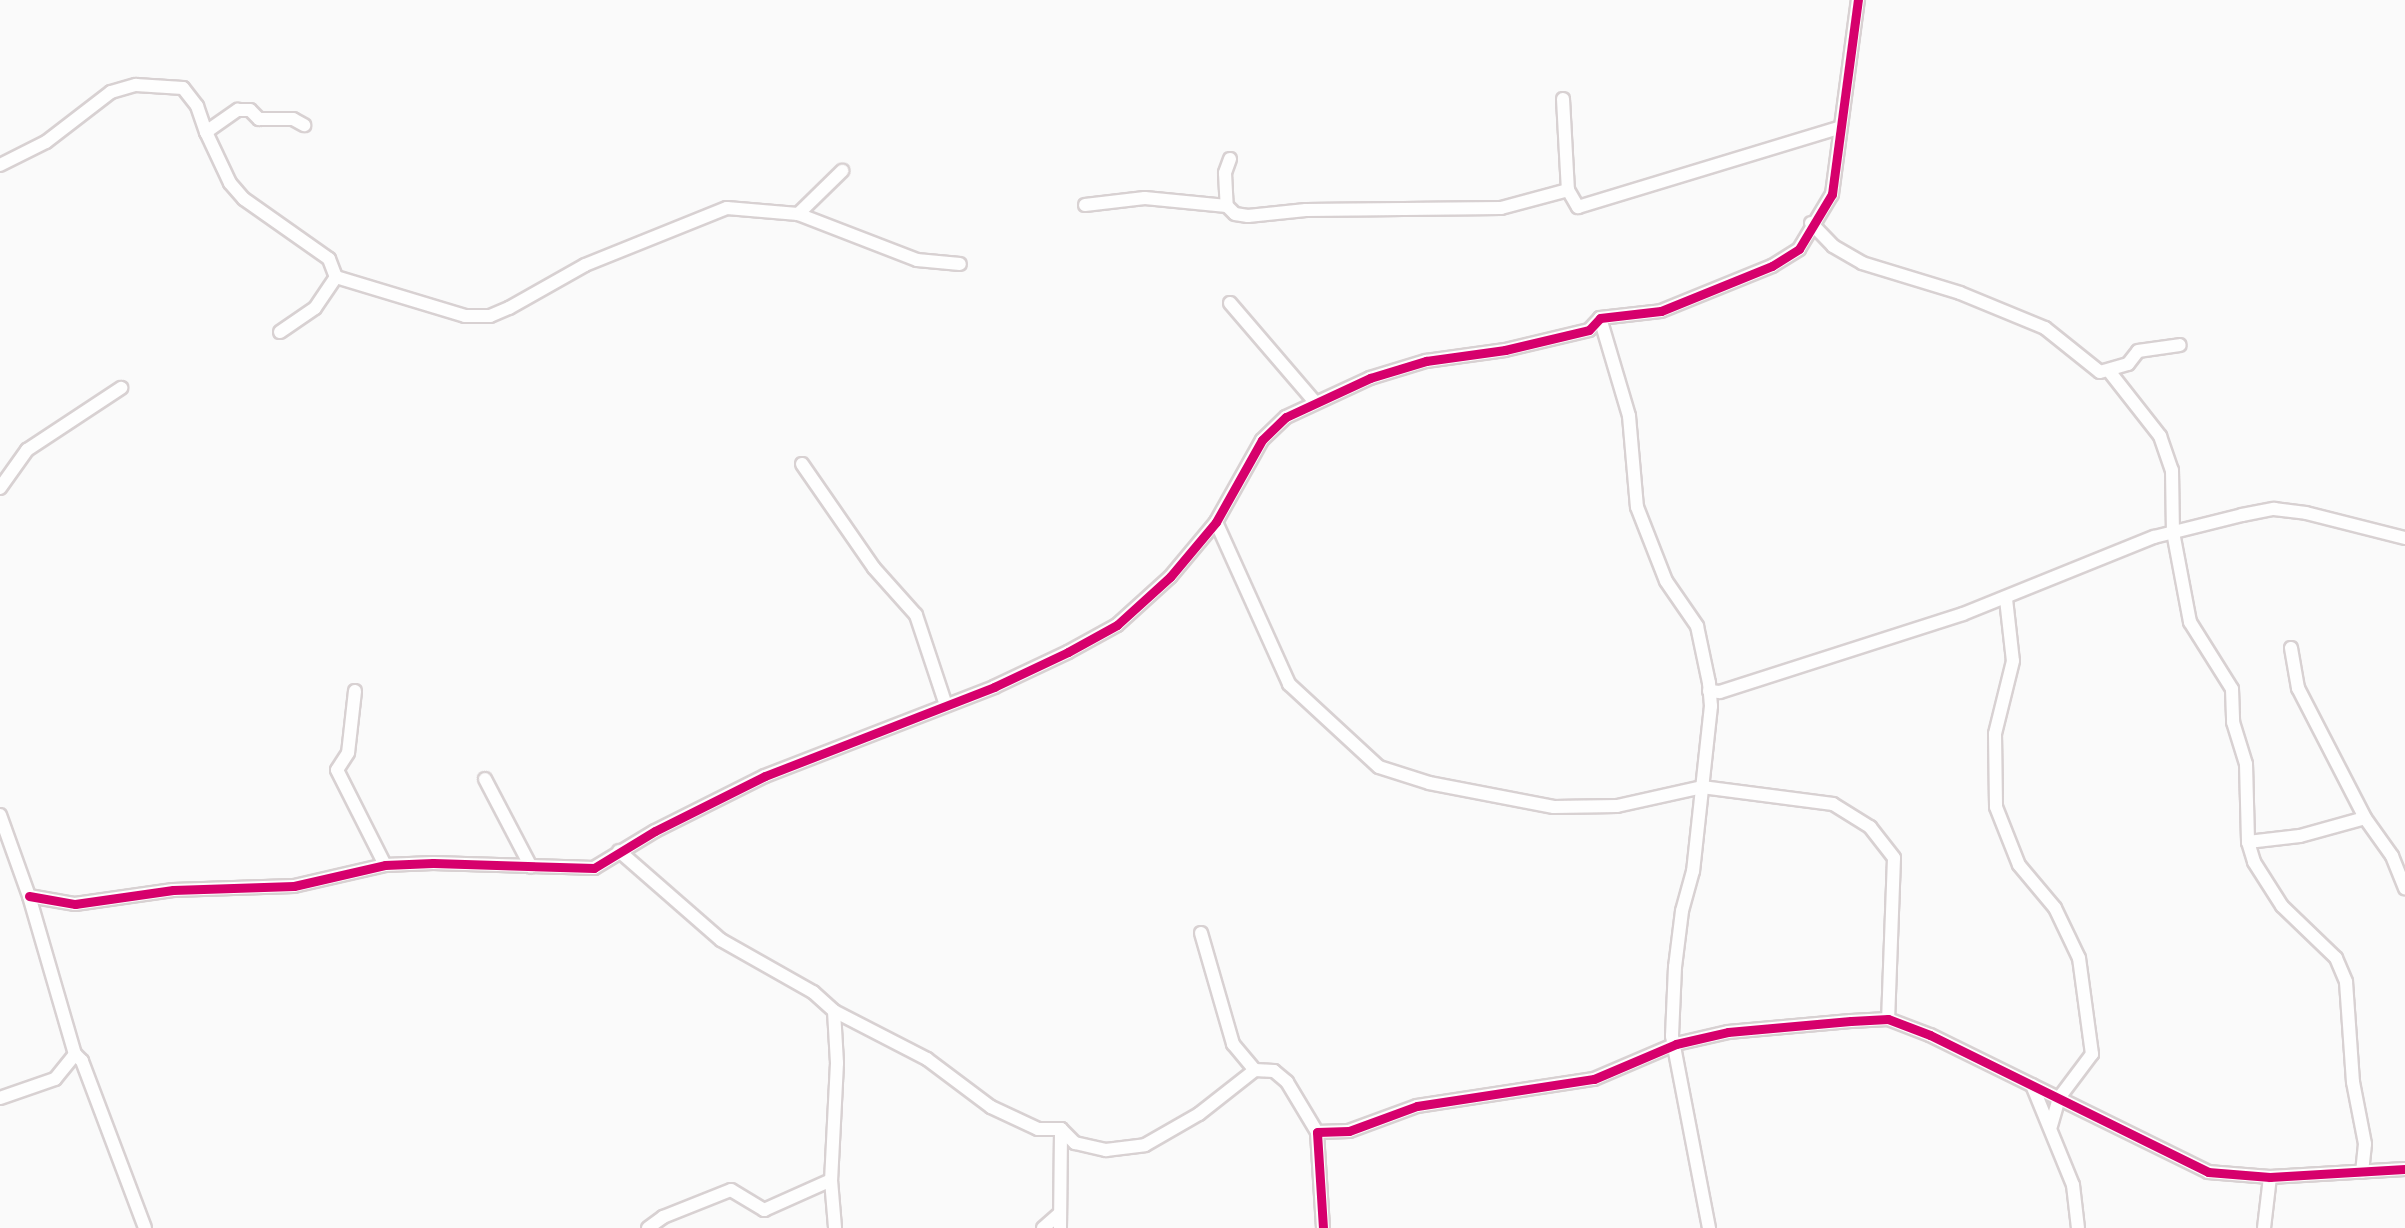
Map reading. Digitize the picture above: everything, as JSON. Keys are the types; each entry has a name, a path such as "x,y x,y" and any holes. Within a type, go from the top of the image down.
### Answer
{"street":[{"path":"29,896 75,904 173,890 294,886 385,865 594,868 619,851 765,776 1019,676 1117,625 1170,577 1216,522 1262,440 1286,416 1370,378 1426,361 1505,350 1589,330 1600,318 1661,311 1772,266 1799,249 1811,223 1832,194 1838,128 1858,0"},
{"path":"0,165 46,142 111,92 136,85 183,88 197,106 230,183 244,199 329,259 336,277"},
{"path":"1563,99 1567,190 1578,207 1597,204 1838,128"},
{"path":"206,132 238,110 250,110 259,119 293,119 304,125"},
{"path":"1227,206 1225,173 1230,159"},
{"path":"798,214 842,171"},
{"path":"1084,205 1145,198 1227,206 1235,214 1248,216 1306,210 1501,208 1567,190"},
{"path":"336,277 420,305 465,316 490,316 585,265 727,208 798,214 917,260 960,264"},
{"path":"1811,223 1833,246 1863,263 1960,293 2045,328 2075,356 2100,372 2128,364 2138,351 2180,345"},
{"path":"280,332 315,307 336,277"},
{"path":"1230,303 1315,402"},
{"path":"1600,318 1629,415 1637,507 1666,581 1697,626 1715,691 1675,967 1672,1036 1676,1044 1709,1228"},
{"path":"2109,371 2160,436 2172,470 2173,532 2190,622 2232,689 2233,722 2246,764 2248,842 2254,862 2282,906 2336,958 2346,982 2353,1082 2365,1144 2362,1172"},
{"path":"0,488 27,450 121,387"},
{"path":"802,464 874,568 916,615 946,705"},
{"path":"1715,691 2006,599 2101,556 2173,532 2274,509 2405,538"},
{"path":"1216,522 1289,684 1378,767 1429,783 1554,807 1617,806 1702,787 1833,804 1870,827 1894,858 1888,1019"},
{"path":"2006,599 2013,661 1996,734 1996,807 2020,865 2055,908 2079,958 2092,1054 2059,1098 2051,1126"},
{"path":"2291,648 2298,688 2365,818 2392,856 2405,889"},
{"path":"355,691 348,753 337,770 385,865"},
{"path":"485,779 531,867"},
{"path":"0,815 29,896 75,1054 82,1060 145,1228"},
{"path":"2248,842 2300,836 2365,818"},
{"path":"619,851 721,940 813,992 834,1011 927,1059 991,1107 1038,1129 1060,1129 1074,1143 1106,1150 1145,1144 1199,1114 1255,1070 1274,1071 1287,1082 1317,1132 1323,1228"},
{"path":"1201,933 1233,1044 1255,1070"},
{"path":"834,1011 837,1063 831,1180 835,1228"},
{"path":"1317,1132 1349,1131 1417,1106 1594,1079 1676,1044 1728,1032 1888,1019 2032,1085 2208,1172 2270,1177 2405,1169"},
{"path":"0,1098 55,1079 75,1054"},
{"path":"2032,1085 2073,1185 2078,1228"},
{"path":"1043,1228 1059,1222 1062,1195 1060,1129"},
{"path":"2264,1228 2270,1177"},
{"path":"648,1228 663,1217 731,1190 764,1210 831,1180"}],"cycle path":[{"path":"29,896 75,904 173,890 294,886 385,865 433,863 594,868 655,831 765,776 994,687 1068,652 1117,625 1170,577 1216,522 1262,440 1286,417 1370,378 1426,361 1505,350 1589,330 1600,318 1661,311 1772,266 1799,249 1832,194 1858,0"},
{"path":"1323,1228 1317,1132 1349,1131 1417,1106 1594,1079 1676,1044 1728,1032 1851,1021 1888,1019 1930,1035 2208,1172 2270,1177 2405,1169"}]}
